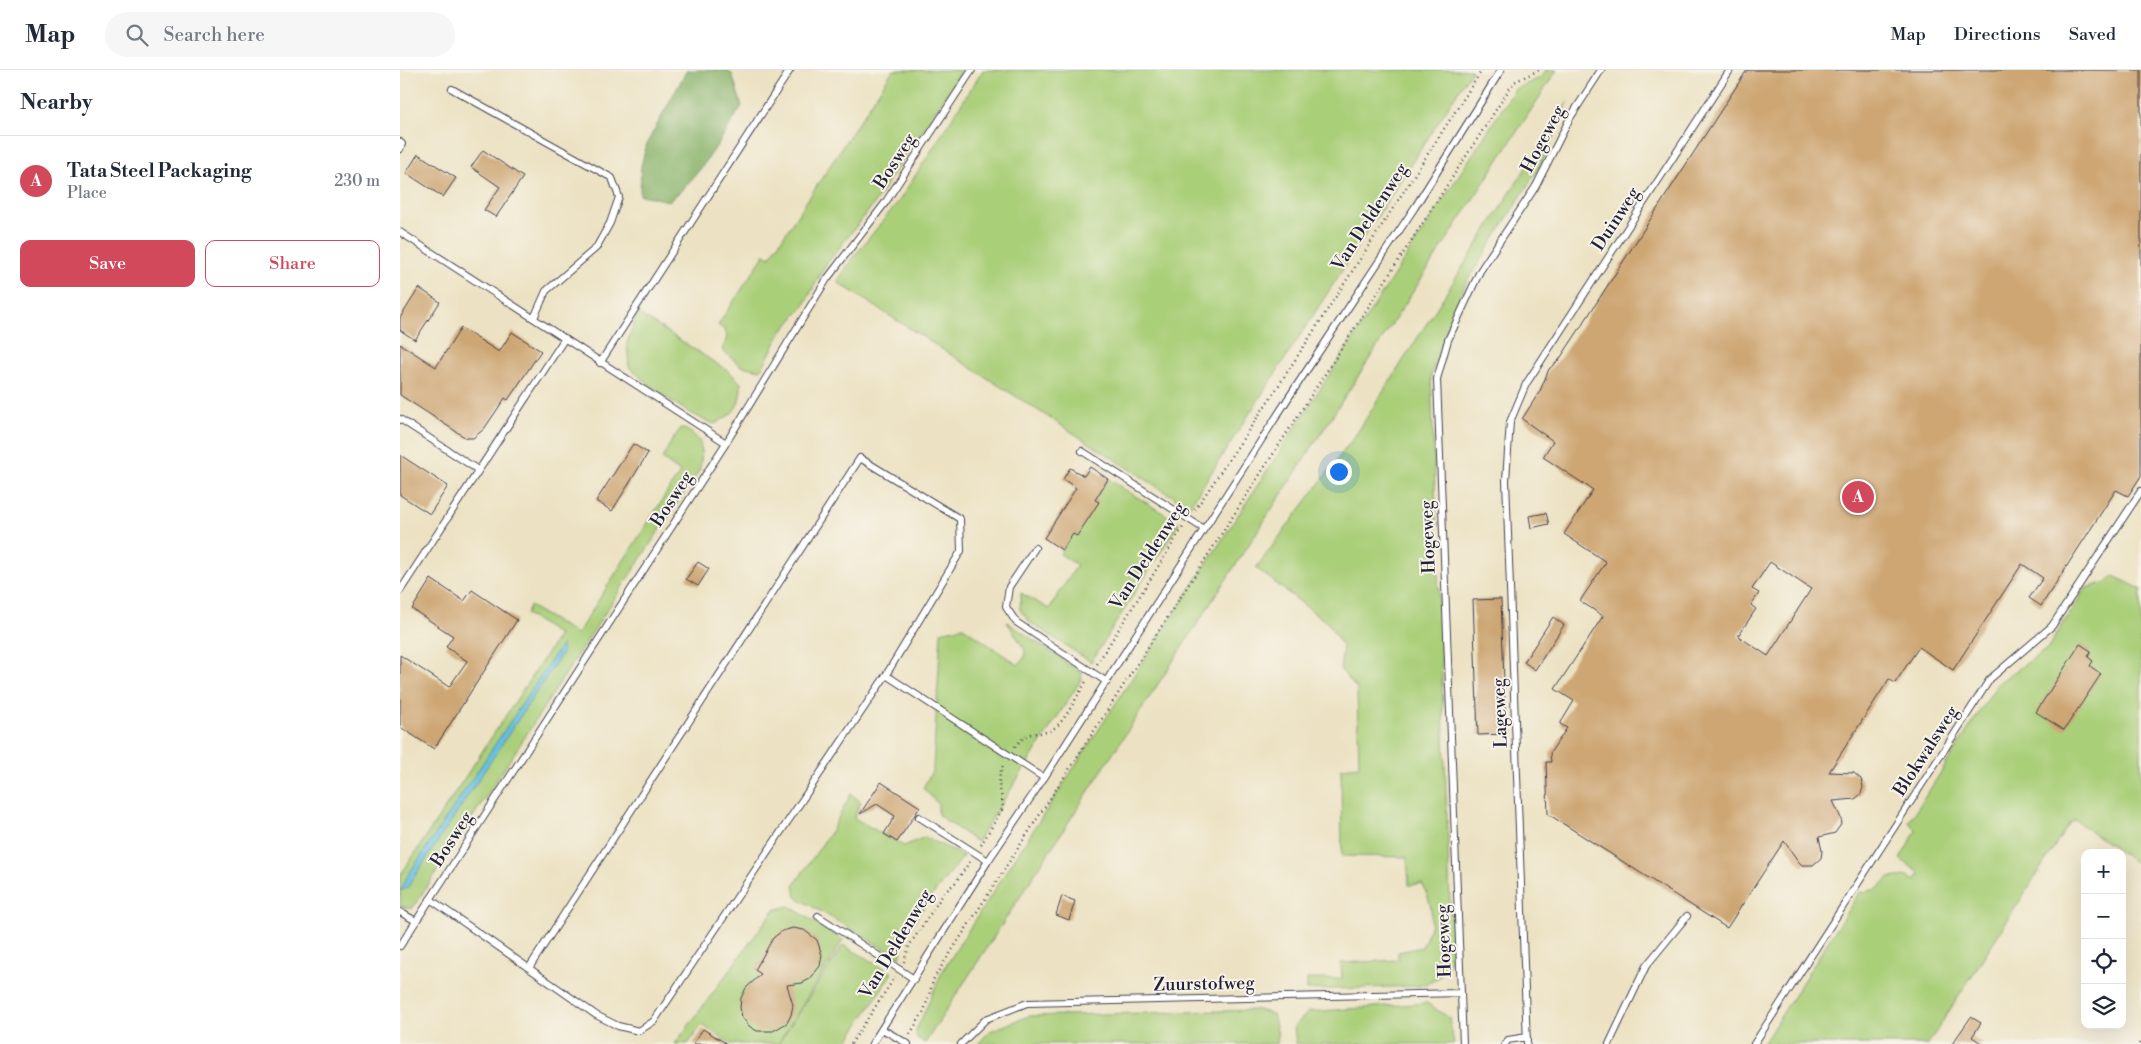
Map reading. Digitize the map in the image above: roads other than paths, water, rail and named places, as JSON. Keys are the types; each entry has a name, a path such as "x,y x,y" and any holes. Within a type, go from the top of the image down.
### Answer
{"lane":[{"path":"600,363 790,70"},
{"name":"Bosweg","path":"400,946 726,443 827,279 885,203 972,70"},
{"name":"Van Deldenweg","path":"872,1044 988,861 1107,682 1204,529 1415,207 1501,70"},
{"name":"Hogeweg","path":"1463,1044 1437,379 1448,340 1480,271 1536,186 1570,118 1601,70"},
{"name":"Duinweg","path":"1526,384 1730,70"},
{"path":"452,89 612,178 619,197 596,248 546,291 534,318"},
{"path":"400,142 402,144 400,150"},
{"path":"400,232 726,443"},
{"path":"400,591 565,338"},
{"name":"Lageweg","path":"1526,384 1510,422 1506,480 1527,1040"},
{"path":"400,419 478,470"},
{"path":"1082,451 1204,529"},
{"path":"430,899 596,1015 618,1026 640,1031 654,1021 886,675 961,551 960,519 860,458 529,968"},
{"name":"Blokwalsweg","path":"1754,1044 1990,679 2052,626 2141,491"},
{"path":"1035,548 1009,587 1006,607 1016,622 1107,682"},
{"path":"886,675 1044,778"},
{"path":"919,817 988,861"},
{"path":"400,912 416,920"},
{"path":"818,916 914,979"},
{"path":"1609,1044 1646,966 1687,916"},
{"name":"Zuurstofweg","path":"961,1044 986,1019 1028,1003 1461,993"},
{"path":"882,1029 907,1043"},
{"path":"1505,1044 1508,1040 1527,1040"}],"water":[{"path":"562,644 562,653 407,888 401,891 407,877"}],"place":[{"name":"Tata Steel Packaging","path":"1858,497"}]}
